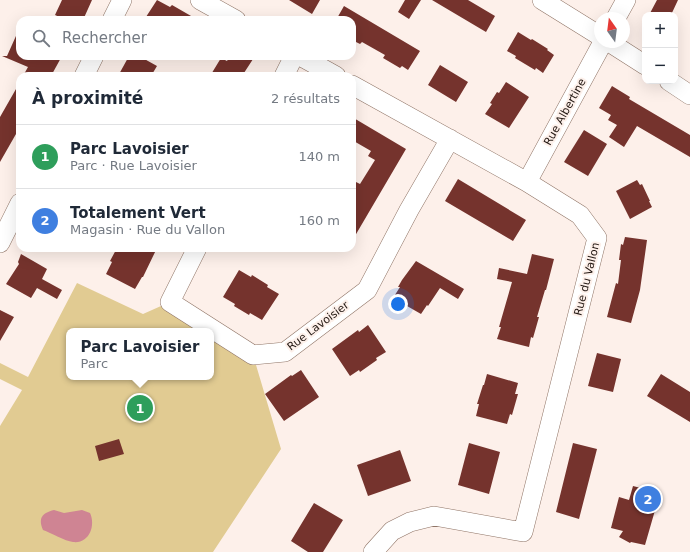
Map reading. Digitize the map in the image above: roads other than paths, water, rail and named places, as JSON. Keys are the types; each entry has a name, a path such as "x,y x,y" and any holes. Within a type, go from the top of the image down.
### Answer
{"street":[{"path":"114,16 122,0"},
{"path":"200,0 229,16"},
{"path":"542,0 594,32"},
{"path":"619,12 626,0"},
{"name":"Rue Albertine","path":"527,182 600,48"},
{"path":"618,48 642,63"},
{"path":"86,72 92,60"},
{"path":"286,72 292,60"},
{"path":"307,60 329,72"},
{"path":"674,84 690,95"},
{"name":"Rue du Vallon","path":"356,87 527,182 580,215 598,238 523,532 434,516 410,522 392,531 373,552"},
{"name":"Rue Lavoisier","path":"214,330 253,355 284,352 367,290 409,210 450,139"},
{"path":"0,243 16,211"},
{"name":"Rue Lavoisier","path":"195,252 170,302 211,328"}],"place":[{"name":"Parc Lavoisier","path":"140,408"},
{"name":"Totalement Vert","path":"648,499"}]}
